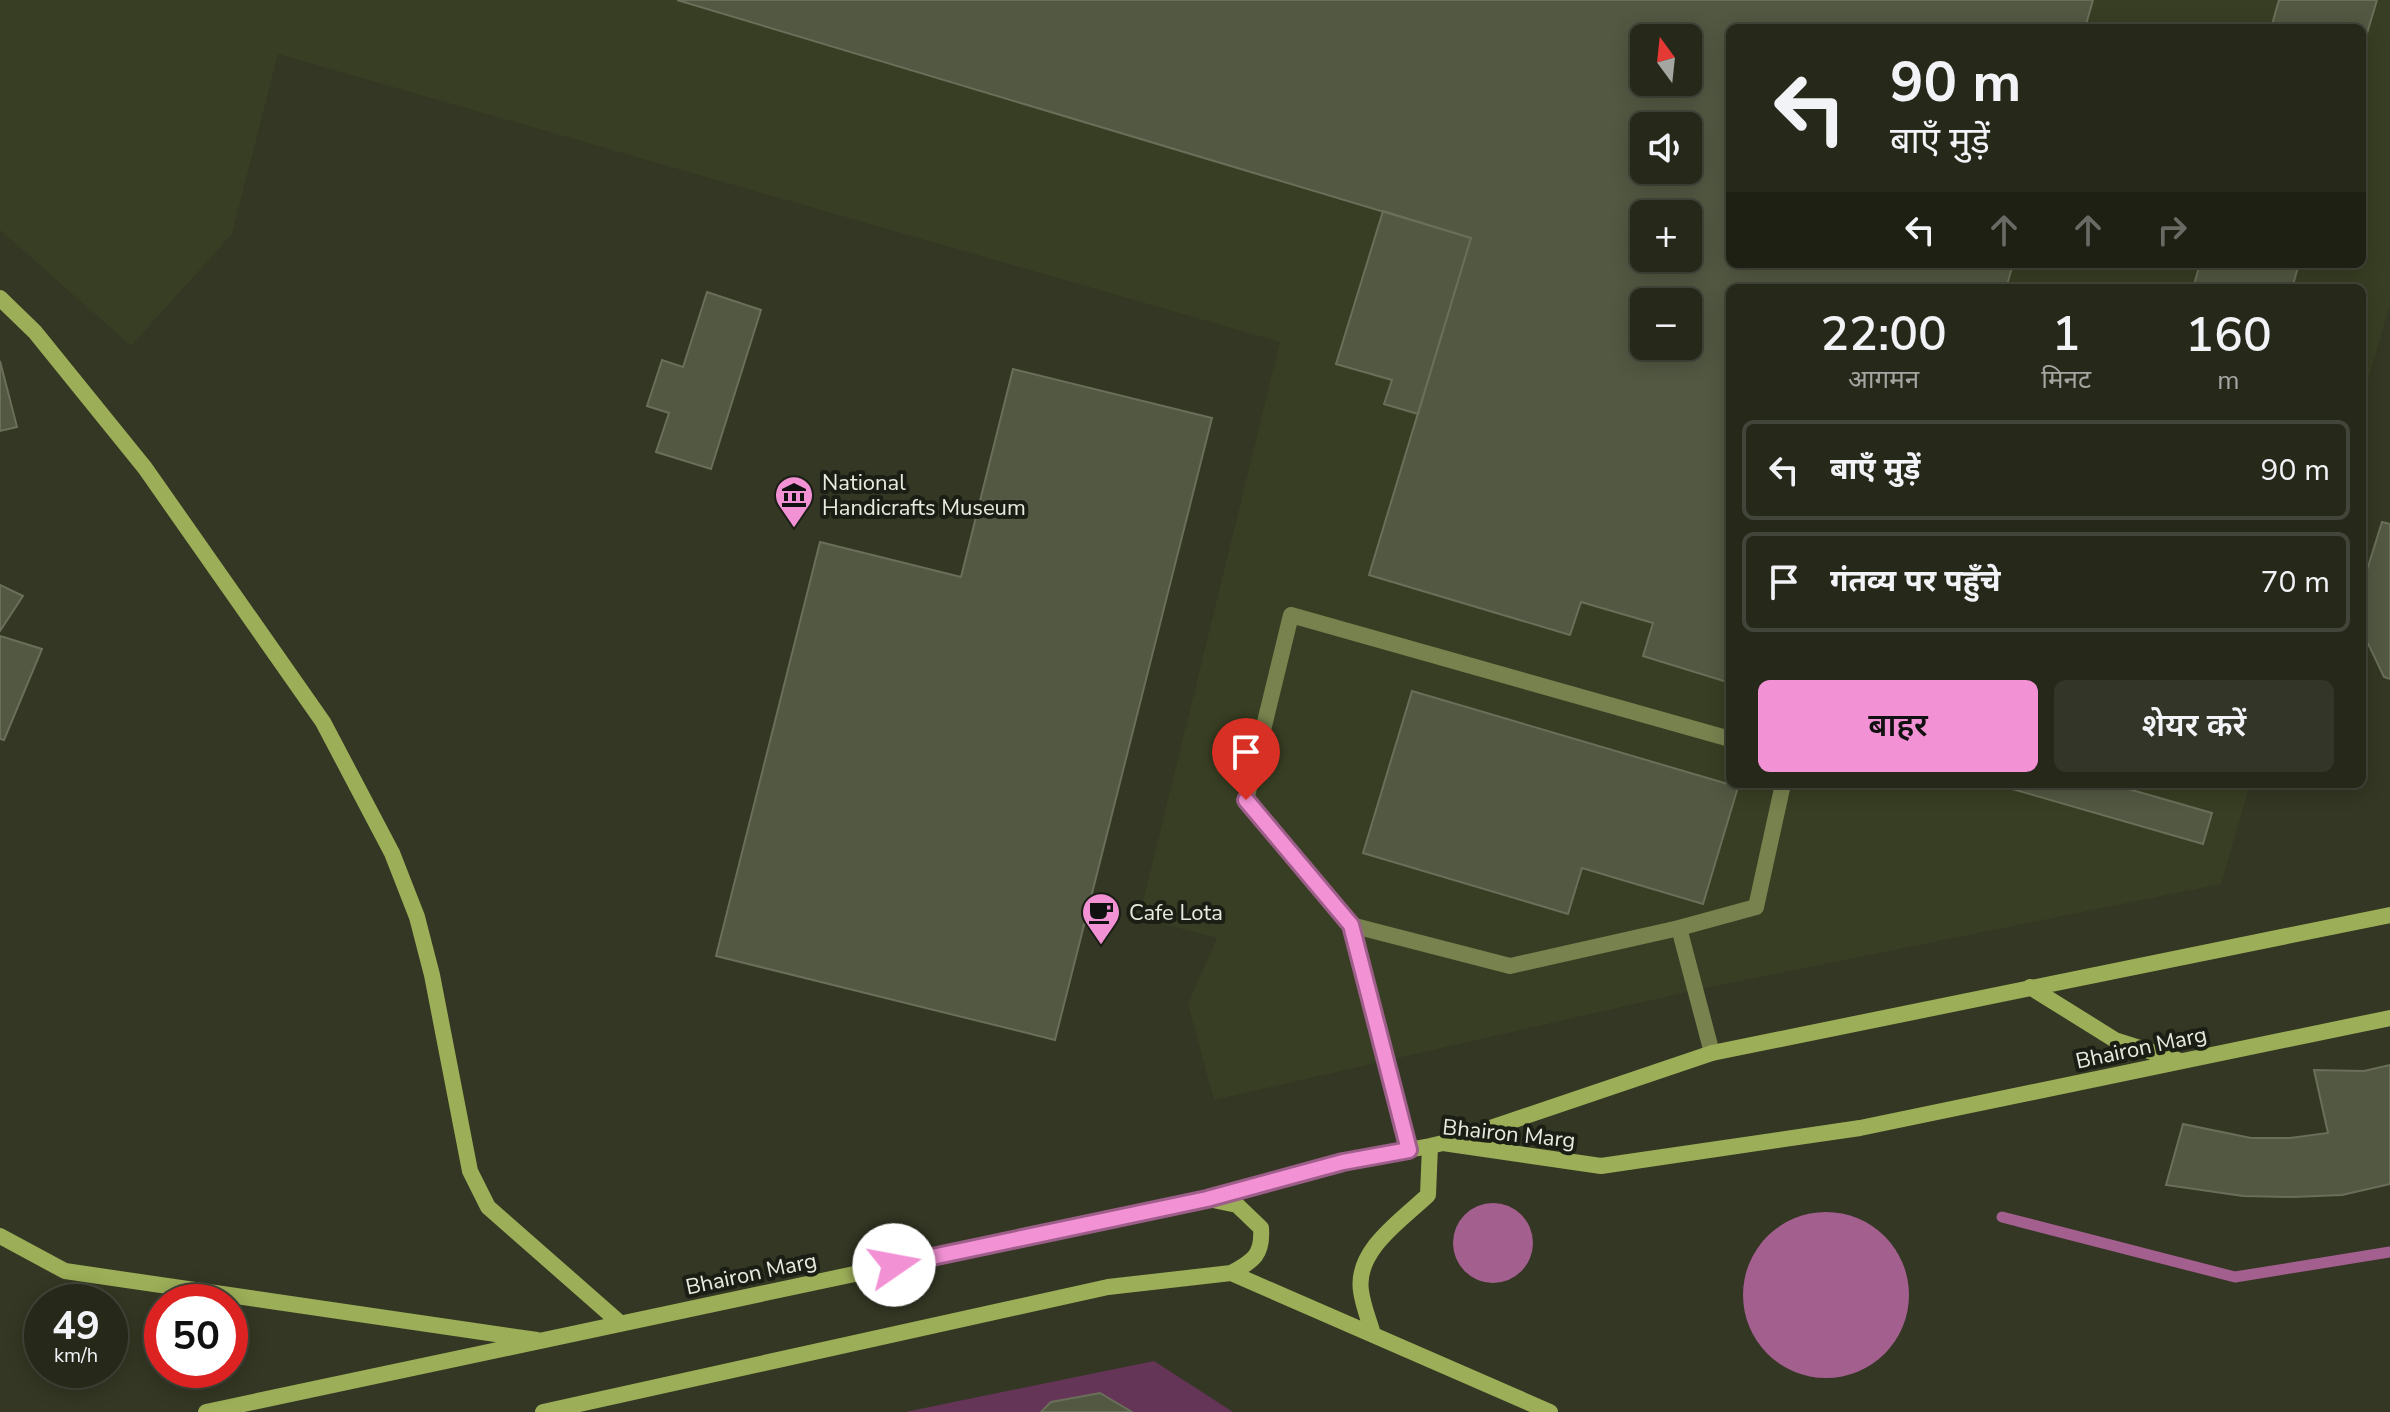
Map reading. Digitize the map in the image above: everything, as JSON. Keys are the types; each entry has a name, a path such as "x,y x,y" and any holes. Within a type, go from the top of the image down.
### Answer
{"main road":[{"path":"0,298 35,332 145,468 323,722 392,853 417,917 432,975 470,1171 488,1207 620,1323"},
{"path":"1373,1334 1361,1290 1362,1271 1373,1247 1428,1195 1436,1145 1712,1053 2390,915"},
{"path":"2030,987 2115,1040 2181,1061"},
{"name":"Bhairon Marg","path":"206,1412 1207,1199 1343,1162 1436,1145 1601,1166 1860,1128 2390,1018"},
{"path":"543,1412 1108,1287 1231,1273 1254,1260 1262,1247 1261,1228 1237,1205 1207,1199"},
{"path":"0,1236 65,1271 548,1341"},
{"path":"1231,1273 1550,1412"}],"lane":[{"path":"1409,1150 1351,925 1246,800 1291,615 1726,738"},
{"path":"1351,925 1510,966 1679,928 1756,907 1782,788"},
{"path":"1679,928 1712,1053"}],"shaded area":[{"path":"0,0 2390,0 2390,305 2366,387 2366,284 1726,284 1726,788 2249,788 2221,884 1696,990 1214,1100 1188,1004 1217,938 1139,918 1280,342 278,54 232,234 131,346 0,230"},
{"path":"1493,1203 1508,1206 1521,1215 1530,1228 1533,1243 1530,1258 1521,1271 1508,1280 1493,1283 1478,1280 1465,1271 1456,1258 1453,1243 1456,1228 1465,1215 1478,1206"},
{"path":"1826,1212 1858,1219 1884,1237 1902,1263 1909,1295 1902,1327 1884,1353 1858,1371 1826,1378 1794,1371 1768,1353 1750,1327 1743,1295 1750,1263 1768,1237 1794,1219"},
{"path":"1154,1361 1233,1412 905,1412"}],"building":[{"path":"677,0 2093,0 2086,24 1726,24 1726,268 2012,268 2007,284 1726,284 1726,682 1643,656 1653,623 1581,602 1570,635 1369,575 1471,238"},
{"path":"2279,0 2377,0 2366,37 2366,24 2272,24"},
{"path":"1383,211 1471,238 1418,414 1384,404 1392,380 1336,364"},
{"path":"2199,268 2298,268 2293,284 2194,284"},
{"path":"707,292 761,310 711,469 656,452 669,413 647,406 662,360 683,367"},
{"path":"0,361 17,427 0,431"},
{"path":"1013,369 1212,418 1055,1040 716,956 820,542 961,577"},
{"path":"2382,522 2390,524 2390,679 2384,677 2366,639 2366,573"},
{"path":"0,585 23,596 0,631"},
{"path":"0,636 42,649 4,740 0,739"},
{"path":"1412,691 1726,783 1726,788 1738,788 1703,904 1582,868 1568,914 1363,853"},
{"path":"2009,788 2125,788 2212,813 2203,844"},
{"path":"2390,1065 2390,1184 2342,1195 2293,1197 2243,1196 2166,1185 2183,1124 2251,1138 2290,1138 2328,1133 2314,1070 2364,1071"},
{"path":"1100,1393 1132,1412 1041,1412 1051,1402"}],"waterway":[{"path":"2002,1217 2235,1277 2390,1252"}],"place":[{"name":"National Handicrafts Museum","path":"794,529"},
{"name":"Cafe Lota","path":"1101,946"}],"route":[{"path":"894,1265 1207,1199 1343,1162 1409,1150 1351,925 1246,800"}]}
